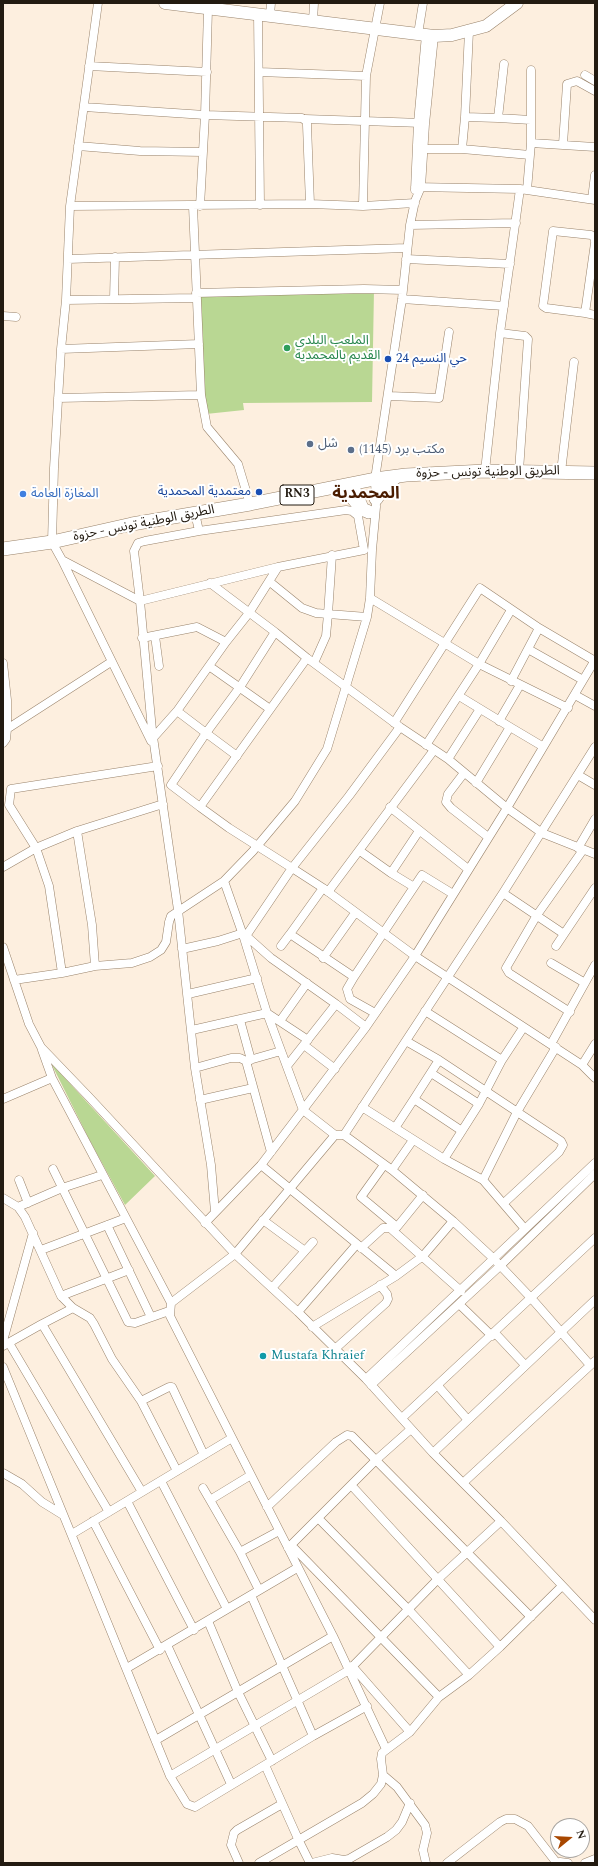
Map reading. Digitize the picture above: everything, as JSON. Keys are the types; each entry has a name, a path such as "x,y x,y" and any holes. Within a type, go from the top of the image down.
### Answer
{"main road":[{"name":"الطريق الوطنية تونس - حزوة","path":"3,549 52,542 132,524 250,504 375,479 434,472 519,471 595,473"},
{"path":"376,499 386,484 396,477"},
{"path":"336,487 350,495 362,509 372,515"}],"street":[{"path":"98,3 70,206 66,300 61,349 54,468 52,542 155,748"},
{"path":"165,3 208,8 230,7 267,10 313,21 375,30 426,35 470,31 486,26 518,3"},
{"path":"313,21 314,3"},
{"path":"363,206 366,76 380,3"},
{"path":"418,187 426,35 423,3"},
{"path":"208,8 205,115 203,152 196,206 195,254 201,395 206,427 238,464 250,504"},
{"path":"260,205 258,117 259,72 267,10"},
{"path":"462,149 470,31"},
{"path":"498,118 504,64"},
{"path":"89,66 207,72"},
{"path":"485,471 500,333 516,223 530,155 530,70"},
{"path":"259,72 366,76"},
{"path":"585,75 595,80"},
{"path":"563,144 567,84 577,81 595,91"},
{"path":"84,107 205,115 421,123"},
{"path":"465,117 531,120"},
{"path":"305,119 307,125 310,204"},
{"path":"14,980 62,973 95,966 132,963 150,957 161,950 166,942 171,916 178,910 211,892 224,881 258,845 295,801 327,749 338,717 345,687 367,617 370,598 368,550 372,515 376,499 375,479 389,396 403,294 410,225 424,149 421,123"},
{"path":"531,143 595,146"},
{"path":"78,146 140,151 203,152"},
{"path":"424,149 462,149 530,155"},
{"path":"418,187 523,189 594,199 595,175"},
{"path":"70,206 310,204 363,206 415,202"},
{"path":"410,225 516,223"},
{"path":"585,313 595,242 594,237 591,235 555,230 551,233 543,306 546,308 595,315"},
{"path":"68,259 407,248"},
{"path":"114,299 115,257"},
{"path":"406,259 510,264"},
{"path":"66,300 364,289 504,306"},
{"path":"3,316 16,317"},
{"path":"389,396 439,398 449,332"},
{"path":"500,333 524,336 528,340 519,471"},
{"path":"61,349 199,344"},
{"path":"561,472 574,362"},
{"path":"58,398 201,395"},
{"path":"354,484 360,499 372,515"},
{"path":"215,1212 211,1165 195,1068 178,910 153,738 134,551 138,543 199,531 346,510 352,511 358,516 368,550"},
{"path":"195,513 199,531"},
{"path":"62,560 140,600 332,555 368,550"},
{"path":"200,808 270,709 310,660 326,636 332,555"},
{"path":"153,738 177,711 226,642 249,613 270,582 278,567"},
{"path":"270,582 302,608 316,613 367,617"},
{"path":"210,583 345,687 397,725 448,759 507,808 542,833 595,854"},
{"path":"182,949 244,934 292,868 349,796 397,725 480,588 539,628 595,661 568,708 542,746 507,808 415,956 366,1027 261,1165 206,1223"},
{"path":"370,598 479,664 568,708"},
{"path":"426,745 459,696 512,610"},
{"path":"142,638 196,627 226,642"},
{"path":"512,681 539,628"},
{"path":"171,785 206,733 240,687 275,632"},
{"path":"155,636 159,666"},
{"path":"528,650 583,680"},
{"path":"7,729 111,662"},
{"path":"3,663 7,700 6,740 3,743"},
{"path":"209,666 270,709"},
{"path":"499,720 520,685"},
{"path":"575,695 595,706"},
{"path":"459,696 542,746"},
{"path":"448,759 480,710"},
{"path":"177,711 237,756"},
{"path":"476,783 510,727"},
{"path":"53,1169 128,1322 135,1323 170,1307 234,1254 290,1189 340,1135 362,1107 504,893 595,747"},
{"path":"281,946 325,890 360,851 390,807 434,750"},
{"path":"62,973 49,886 36,848 9,805 12,789 158,766"},
{"path":"464,773 448,794 446,802 451,808 488,837"},
{"path":"578,775 595,785"},
{"path":"159,779 171,785 228,828 258,845 325,890 384,935 415,956 523,1028 554,1046 582,1065 595,1078"},
{"path":"3,866 36,848 77,831 163,804"},
{"path":"390,807 468,870"},
{"path":"570,1012 506,970 507,965 537,915 580,849 595,819"},
{"path":"77,831 92,925 95,966"},
{"path":"391,873 419,831"},
{"path":"360,851 414,887"},
{"path":"375,1013 350,999 348,989 354,977 384,935 422,875 453,894"},
{"path":"224,881 244,934 267,1013 303,1110 392,1170 453,1221 494,1259 532,1299 561,1333 592,1363 462,1483"},
{"path":"556,946 592,899 595,888"},
{"path":"504,893 564,934"},
{"path":"324,958 355,913"},
{"path":"244,934 271,958 366,1027"},
{"path":"290,934 354,977"},
{"path":"3,947 29,1024 41,1047 52,1078 126,1218 170,1307 170,1316 279,1531 290,1546 439,1697"},
{"path":"552,963 585,983"},
{"path":"483,1180 517,1112 554,1046 595,965"},
{"path":"188,994 257,978"},
{"path":"280,1020 307,983"},
{"path":"287,1066 336,1004"},
{"path":"425,1011 502,1060"},
{"path":"192,1030 267,1013 280,1020 335,1069"},
{"path":"240,1020 253,1088 271,1152"},
{"path":"444,1159 479,1104 502,1060 523,1028"},
{"path":"406,1041 439,1060 517,1112 558,1137 563,1145 559,1152 504,1203"},
{"path":"582,1065 595,1044"},
{"path":"41,1047 234,1254 298,1312 368,1382 433,1453 501,1521 595,1620"},
{"path":"195,1068 231,1058 240,1058 248,1061 281,1051"},
{"path":"395,1128 439,1060"},
{"path":"431,1073 479,1104"},
{"path":"3,1099 52,1078"},
{"path":"200,1100 253,1088"},
{"path":"414,1099 462,1131"},
{"path":"362,1107 444,1159 483,1180 525,1229"},
{"path":"392,1170 413,1140"},
{"path":"368,1382 595,1163"},
{"path":"261,1165 396,1276"},
{"path":"384,1165 361,1197 461,1291"},
{"path":"18,1207 62,1188 102,1174"},
{"path":"368,1382 459,1304 595,1174"},
{"path":"19,1180 28,1203"},
{"path":"396,1229 423,1195"},
{"path":"3,1198 18,1207 33,1233 61,1296 73,1308 83,1313 92,1321 112,1359 141,1401 177,1471"},
{"path":"41,1250 126,1218"},
{"path":"263,1220 305,1251"},
{"path":"312,1327 396,1276 423,1256 453,1221"},
{"path":"107,1225 151,1317"},
{"path":"298,1312 359,1246 383,1228 396,1229"},
{"path":"33,1233 5,1343 109,1512"},
{"path":"402,1418 532,1299 595,1238"},
{"path":"272,1288 313,1242"},
{"path":"61,1296 128,1270"},
{"path":"335,1349 386,1303 388,1299 387,1294 380,1285"},
{"path":"433,1453 595,1300"},
{"path":"459,1304 525,1365"},
{"path":"5,1343 73,1308"},
{"path":"42,1324 142,1492"},
{"path":"3,1367 170,1776 186,1804 195,1807 231,1784 367,1706"},
{"path":"438,1386 468,1420"},
{"path":"141,1401 168,1387 172,1388 204,1455"},
{"path":"290,1546 352,1486 376,1460 411,1429"},
{"path":"267,1506 336,1442 347,1435 352,1436 531,1616"},
{"path":"72,1534 232,1438"},
{"path":"3,1473 22,1484 42,1502 63,1515"},
{"path":"210,1500 250,1475"},
{"path":"161,1481 227,1609"},
{"path":"352,1486 500,1647"},
{"path":"203,1488 240,1552 259,1590"},
{"path":"127,1501 194,1630"},
{"path":"318,1518 408,1609 469,1674"},
{"path":"93,1521 160,1650"},
{"path":"170,1776 298,1701 350,1668 437,1580 501,1521"},
{"path":"240,1552 279,1531"},
{"path":"290,1546 297,1568 350,1668 386,1750"},
{"path":"127,1668 160,1650 297,1568"},
{"path":"259,1863 362,1803 373,1794 381,1784 383,1775 381,1756 386,1750 410,1732 439,1697 469,1674 500,1647 562,1586"},
{"path":"251,1595 313,1736"},
{"path":"208,1621 238,1692 255,1726 282,1804 311,1863 332,1858 344,1860 349,1859 387,1837 402,1822 410,1803"},
{"path":"156,1740 333,1636"},
{"path":"167,1645 231,1784"},
{"path":"350,1668 410,1732"},
{"path":"383,1775 397,1787 410,1803 426,1829 423,1850 425,1863"},
{"path":"239,1863 231,1845 234,1833 282,1804"},
{"path":"447,1863 506,1819 515,1819 528,1826 555,1863 568,1863"},
{"path":"585,1863 595,1859"}],"green space":[{"name":"الملعب البلدي القديم بالمحمدية","path":"374,290 372,402 243,403 244,410 206,414 196,294"},
{"path":"51,1063 155,1176 125,1205 89,1139"}],"place":[{"name":"الملعب البلدي القديم بالمحمدية","path":"287,348"},
{"name":"حي النسيم 24","path":"388,359"},
{"name":"شل","path":"310,444"},
{"name":"مكتب برد (1145)","path":"351,450"},
{"name":"معتمدية المحمدية","path":"259,492"},
{"name":"المغازة العامة","path":"23,494"},
{"name":"Mustafa Khraief","path":"263,1356"}],"district":[{"name":"المحمدية","path":"366,495"}]}
